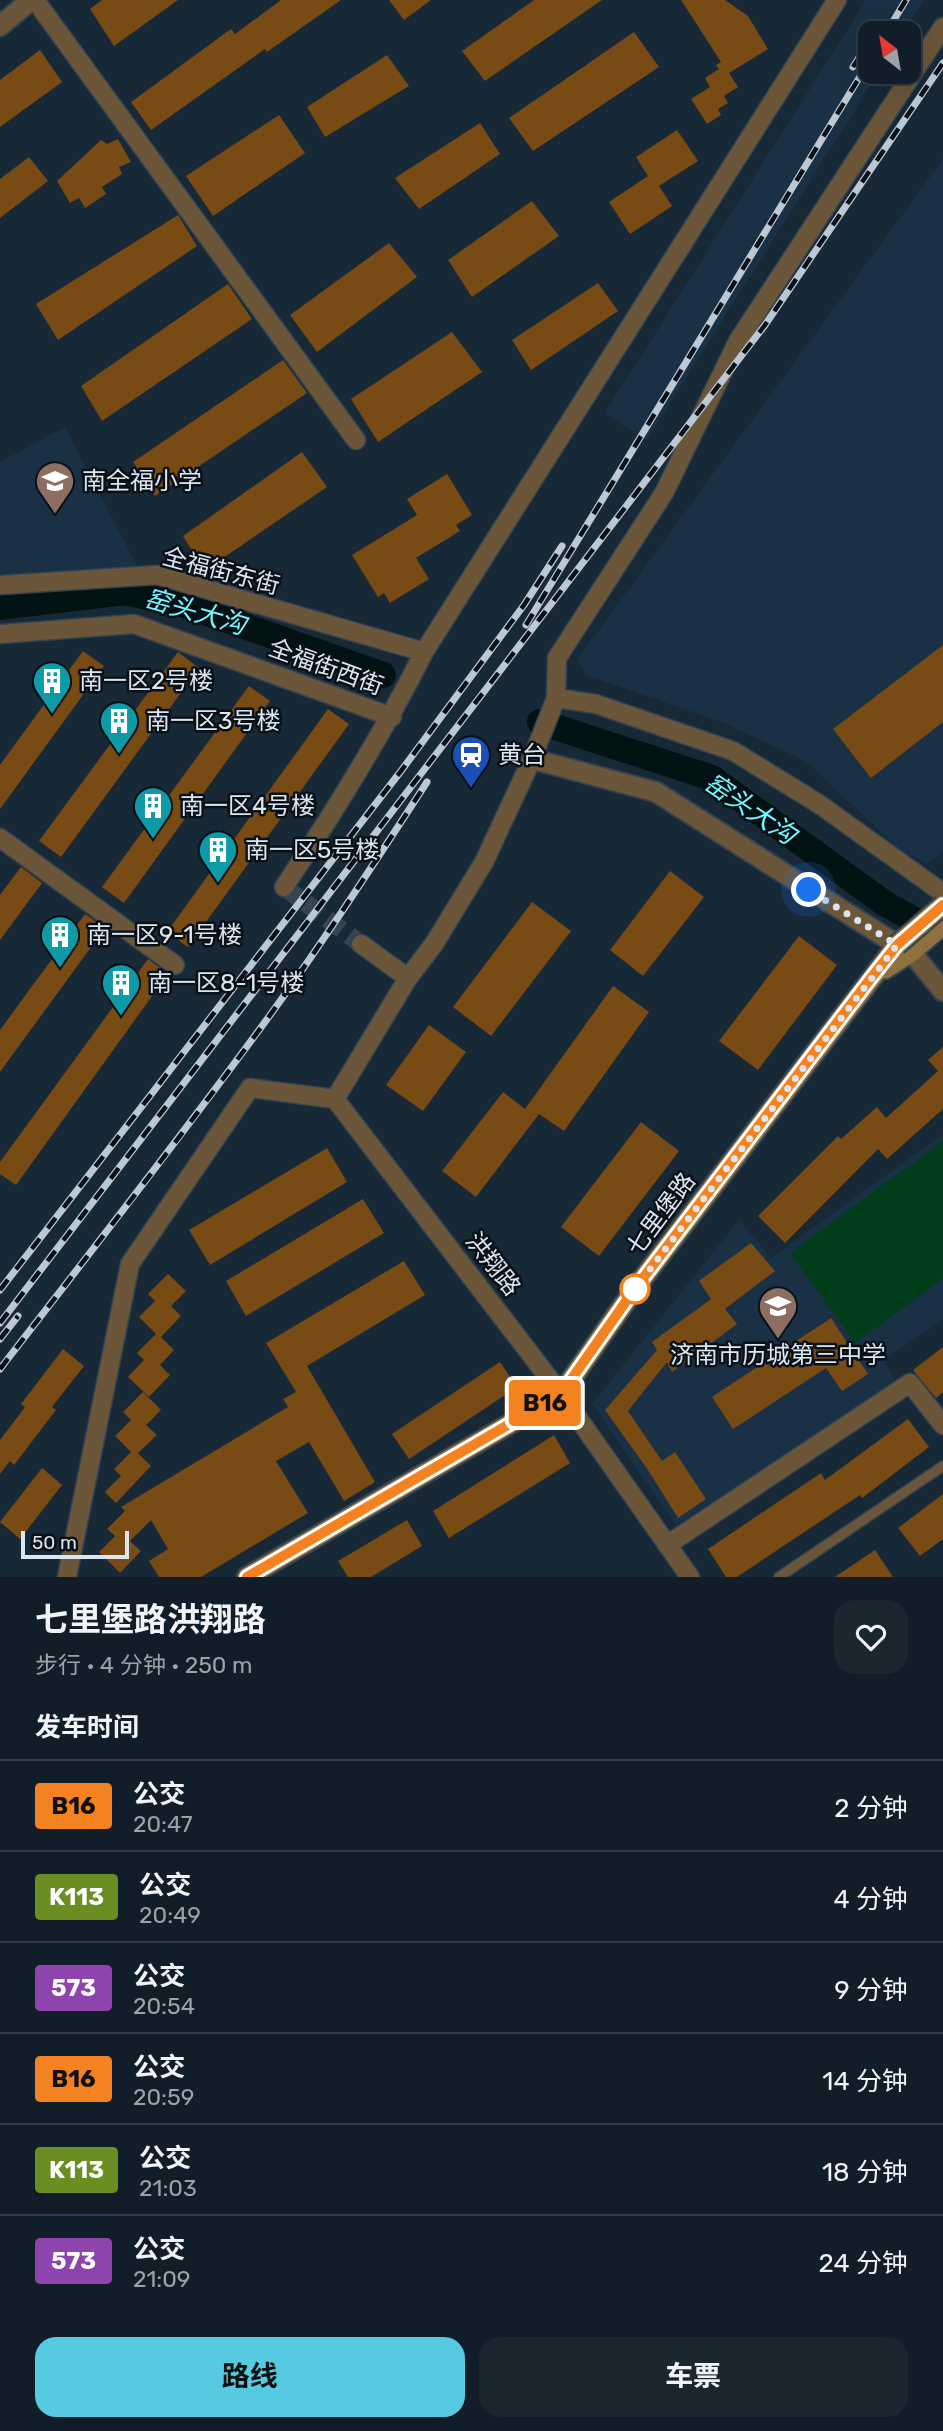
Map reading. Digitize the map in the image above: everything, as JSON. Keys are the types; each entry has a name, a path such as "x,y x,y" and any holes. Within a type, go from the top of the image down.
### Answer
{"main road":[{"name":"七里堡路","path":"247,1577 561,1394 634,1290 871,978 903,949 943,905"},
{"name":"七里堡路","path":"903,949 943,925"}],"street":[{"path":"0,26 33,0 356,440"},
{"path":"284,887 392,717 424,652 837,0"},
{"path":"67,1577 130,1264 250,1088 335,1099 408,978 434,944 484,862 532,759 556,698 557,658 664,493 738,341 943,27"},
{"name":"全福街东街","path":"0,585 157,575 424,652"},
{"name":"全福街西街","path":"0,634 134,624 392,717"},
{"path":"556,698 596,704 733,751 819,804 943,894"},
{"path":"532,759 656,792 903,949 917,959 943,991"},
{"path":"0,838 175,965"},
{"path":"361,944 408,978"},
{"name":"洪翔路","path":"335,1099 561,1394 690,1577"},
{"path":"667,1545 910,1383 943,1425"}],"lane":[{"path":"779,1577 943,1466"}],"shaded area":[{"path":"866,0 924,0 911,21 858,21 858,84 871,84 647,440 605,414"},
{"path":"943,159 943,852 927,864 896,847 807,762 722,722 586,675 577,660"},
{"name":"南全福小学","path":"65,427 138,568 0,575 0,462"},
{"name":"济南市历城第三中学","path":"943,1134 943,1319 884,1360 897,1384 676,1525 592,1404 739,1220 771,1258"}],"green space":[{"path":"943,1141 943,1279 855,1343 790,1253"}],"building":[{"path":"102,0 178,0 114,46 90,9"},
{"path":"281,0 341,0 267,52 265,49 151,130 131,102 231,29 235,34"},
{"path":"389,0 431,0 404,20"},
{"path":"534,0 602,0 485,81 462,51"},
{"path":"681,0 725,0 748,16 768,49 729,73 738,87 724,96 728,103 718,109 721,115 707,124 691,99 710,87 705,78 719,69 716,65 721,62"},
{"path":"634,32 659,67 533,151 509,118"},
{"path":"40,50 62,82 0,127 0,80"},
{"path":"387,55 409,86 325,137 307,107"},
{"path":"279,115 305,153 213,216 186,176"},
{"path":"480,123 500,154 419,209 395,178"},
{"path":"677,130 698,161 659,186 672,206 630,234 609,202 648,176 636,157"},
{"path":"118,139 131,162 119,167 122,174 102,187 106,194 85,208 79,198 70,203 57,181 101,140 107,144"},
{"path":"29,157 48,181 0,218 0,179"},
{"path":"532,201 559,236 472,297 448,260"},
{"path":"178,215 197,246 58,340 36,304"},
{"path":"389,243 417,277 317,352 290,315"},
{"path":"598,283 618,311 531,370 512,340"},
{"path":"228,284 252,319 102,421 81,386"},
{"path":"452,332 482,372 378,442 351,399"},
{"path":"283,360 307,393 155,496 133,462"},
{"path":"302,452 327,487 204,571 183,536"},
{"path":"447,474 472,515 456,525 460,531 416,558 429,579 390,603 384,593 378,597 352,555 417,515 407,499"},
{"path":"943,645 943,722 871,778 833,729"},
{"name":"南一区2号楼","path":"83,651 104,666 0,809 0,765"},
{"name":"南一区3号楼","path":"178,652 199,668 61,857 39,841"},
{"path":"249,686 270,701 124,903 102,887"},
{"path":"328,709 349,724 188,947 167,932"},
{"path":"21,867 42,883 0,940 0,895"},
{"path":"670,871 704,897 643,976 610,950"},
{"path":"532,902 571,931 491,1036 453,1007"},
{"name":"南一区9-1号楼","path":"85,914 105,928 0,1072 0,1030"},
{"path":"799,936 837,965 758,1070 719,1041"},
{"path":"148,959 168,974 16,1185 0,1174 0,1162"},
{"path":"613,986 649,1012 564,1131 539,1114 476,1197 442,1171 503,1092 525,1109"},
{"path":"429,1025 466,1052 423,1111 386,1085"},
{"path":"943,1047 943,1109 887,1159 878,1149 785,1243 758,1216 838,1136 841,1139 877,1107 886,1118 938,1071 928,1060"},
{"path":"641,1122 679,1151 599,1256 561,1227"},
{"path":"327,1148 347,1182 210,1265 189,1230"},
{"path":"363,1199 384,1233 246,1316 226,1281"},
{"path":"751,1243 775,1271 725,1309 737,1324 672,1372 667,1362 628,1411 662,1461 675,1452 706,1499 678,1518 605,1410 657,1350 652,1342 711,1299 699,1281"},
{"path":"404,1261 425,1295 307,1366 375,1482 344,1501 309,1442 276,1461 308,1513 201,1577 159,1577 149,1561 168,1549 151,1520 130,1541 141,1551 120,1573 99,1552 115,1536 107,1529 125,1511 121,1507 288,1407 283,1399 296,1392 266,1343"},
{"path":"168,1274 186,1291 171,1306 181,1316 161,1337 174,1350 160,1365 170,1375 149,1397 128,1377 144,1360 137,1353 156,1334 139,1317 155,1301 148,1294"},
{"path":"831,1318 868,1374 842,1391 826,1368 733,1429 712,1397"},
{"path":"943,1347 943,1392 936,1398 913,1370"},
{"path":"63,1349 84,1366 52,1407 56,1410 14,1465 10,1461 0,1474 0,1440 25,1407 21,1404"},
{"path":"500,1362 517,1387 409,1459 392,1434"},
{"path":"143,1392 161,1410 146,1425 157,1435 138,1453 151,1466 116,1503 105,1492 121,1476 114,1469 131,1452 115,1436 131,1420 123,1412"},
{"path":"908,1419 929,1447 862,1498 860,1495 737,1577 726,1577 708,1549 821,1473 825,1480"},
{"path":"554,1435 570,1463 449,1538 433,1511"},
{"path":"42,1468 62,1485 20,1539 0,1522"},
{"path":"943,1494 943,1539 920,1556 898,1528"},
{"path":"407,1520 422,1546 371,1577 348,1577 338,1561"},
{"path":"875,1550 893,1577 835,1577"}],"waterway":[{"name":"窑头大沟","path":"0,607 124,592 182,604 383,675"},
{"name":"窑头大沟","path":"540,722 712,778 884,903 920,923 943,929"}],"tunnel":[{"path":"284,887 361,944"}],"railway":[{"path":"893,21 906,0"},
{"path":"853,67 858,59"},
{"path":"0,1323 765,325 943,63"},
{"path":"526,625 858,80"},
{"path":"0,1290 401,771 524,605 562,546"},
{"path":"0,1369 273,1011 427,782"},
{"path":"0,1339 18,1316"}],"bus line":[{"name":"B16","path":"247,1577 561,1394 634,1290 871,978 897,945 943,905"}],"place":[{"name":"南全福小学","path":"55,515"},
{"name":"南一区2号楼","path":"52,715"},
{"name":"南一区3号楼","path":"119,755"},
{"name":"黄台","path":"471,789"},
{"name":"南一区4号楼","path":"153,840"},
{"name":"南一区5号楼","path":"218,884"},
{"name":"南一区9-1号楼","path":"60,969"},
{"name":"南一区8-1号楼","path":"121,1017"},
{"name":"济南市历城第三中学","path":"778,1340"}],"route":[{"path":"635,1289 897,945 809,890"}]}
